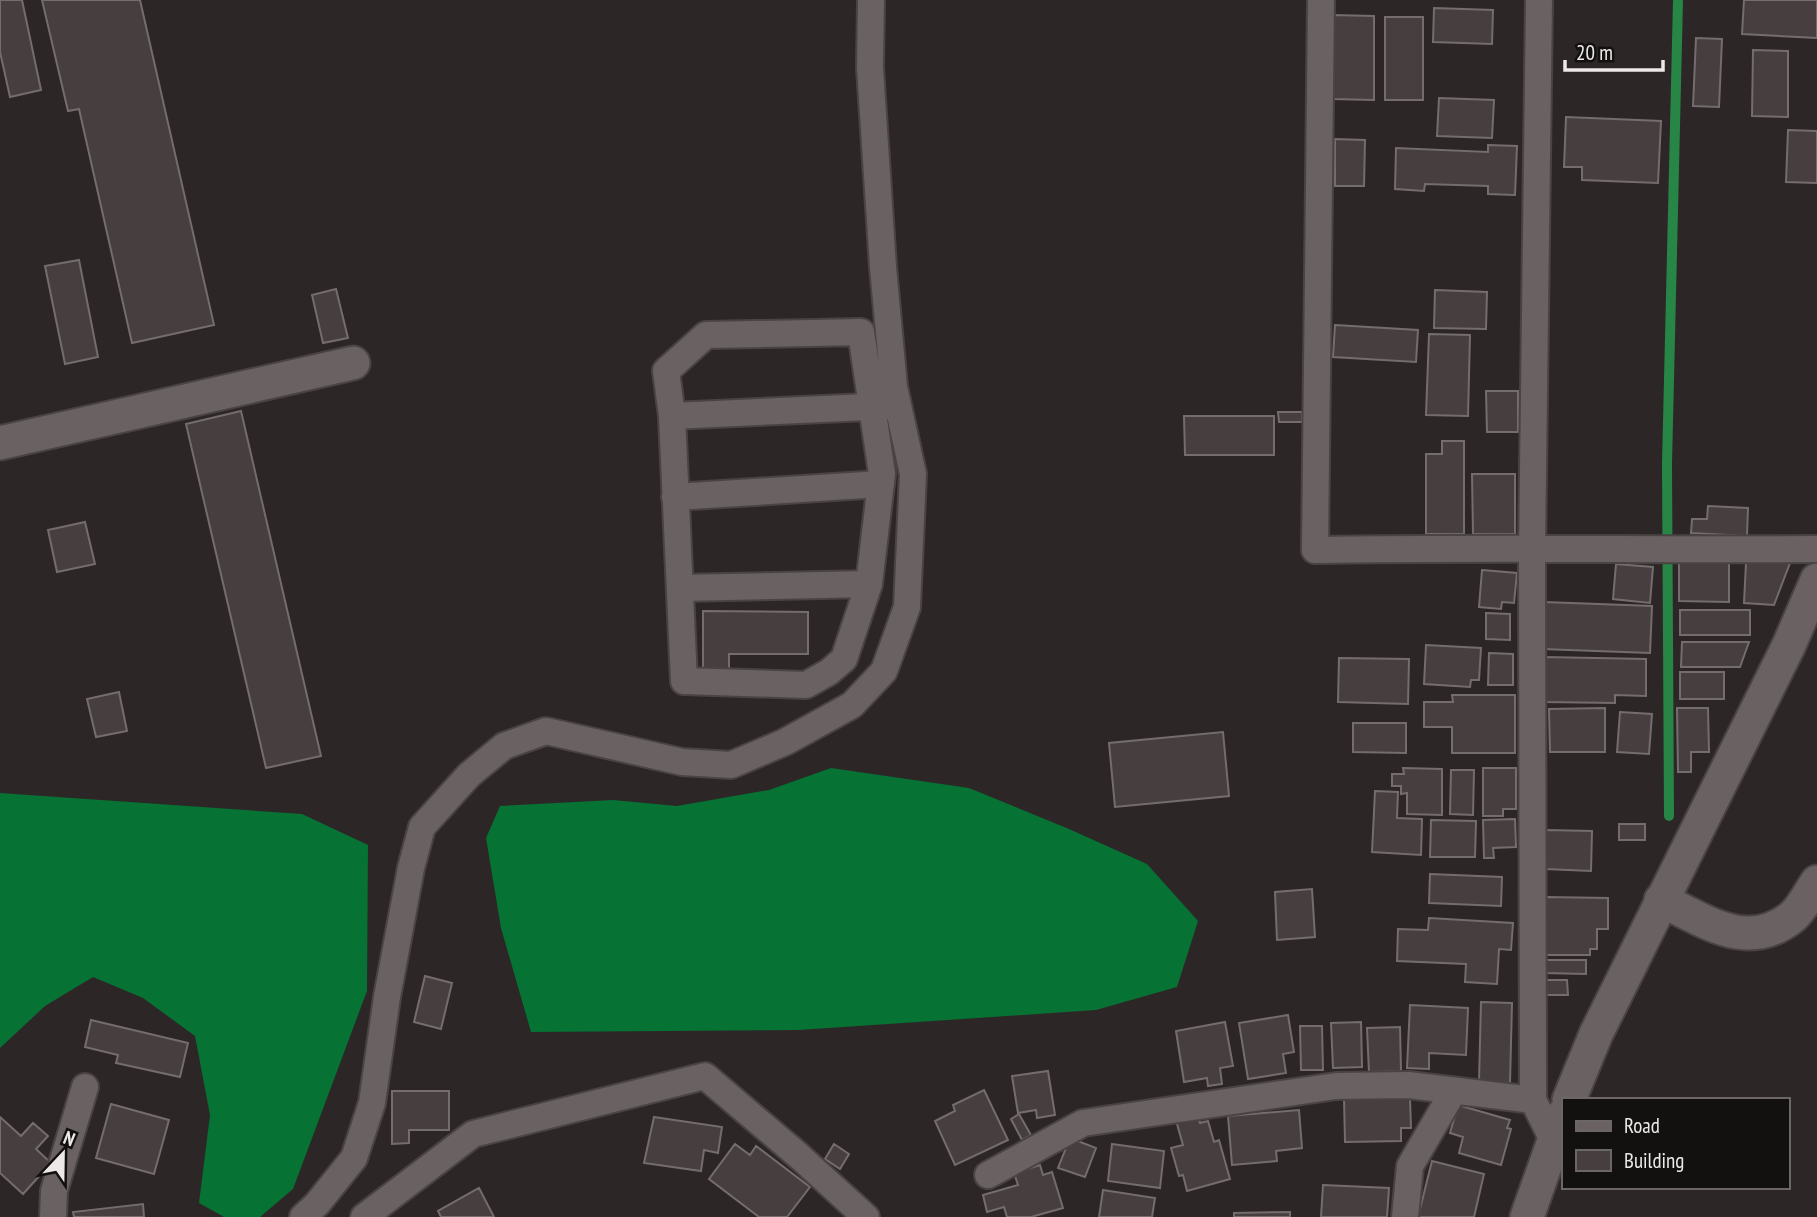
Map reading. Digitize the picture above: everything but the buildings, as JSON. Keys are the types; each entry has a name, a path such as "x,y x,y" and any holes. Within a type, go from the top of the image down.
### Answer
{"street":[{"path":"303,1217 354,1158 372,1102 387,998 411,868 422,827 469,775 504,746 546,731 681,762 731,765 785,742 852,705 884,671 907,607 913,474 894,387 883,267 871,95 871,0"},
{"path":"1321,0 1315,551 1433,548 1817,549"},
{"path":"1533,1100 1532,550 1539,0"},
{"path":"861,332 871,406 882,474 881,484 869,584 844,659 829,672 806,685 684,681 672,416 666,372 706,335 861,332"},
{"path":"0,443 353,363"},
{"path":"672,416 898,405"},
{"path":"676,497 881,484"},
{"path":"1570,1098 1596,1034 1789,645 1817,580"},
{"path":"680,588 869,584"},
{"path":"1661,900 1733,934 1768,931 1793,916 1817,881"},
{"path":"364,1217 473,1134 705,1076 866,1217"},
{"path":"988,1175 1083,1123 1336,1086 1408,1085 1533,1100 1558,1127 1527,1217"},
{"path":"53,1217 54,1191 85,1087"},
{"path":"1405,1217 1410,1166 1454,1092"}],"green space":[{"path":"831,768 969,788 1147,864 1198,921 1177,987 1096,1010 799,1030 531,1032 501,928 486,838 500,806 613,800 677,806 769,790"},
{"path":"0,793 302,814 368,845 367,991 293,1189 260,1217 224,1217 199,1203 210,1115 195,1036 143,998 93,977 45,1006 0,1048"}],"waterway":[{"path":"1669,816 1667,464 1678,0"}]}
